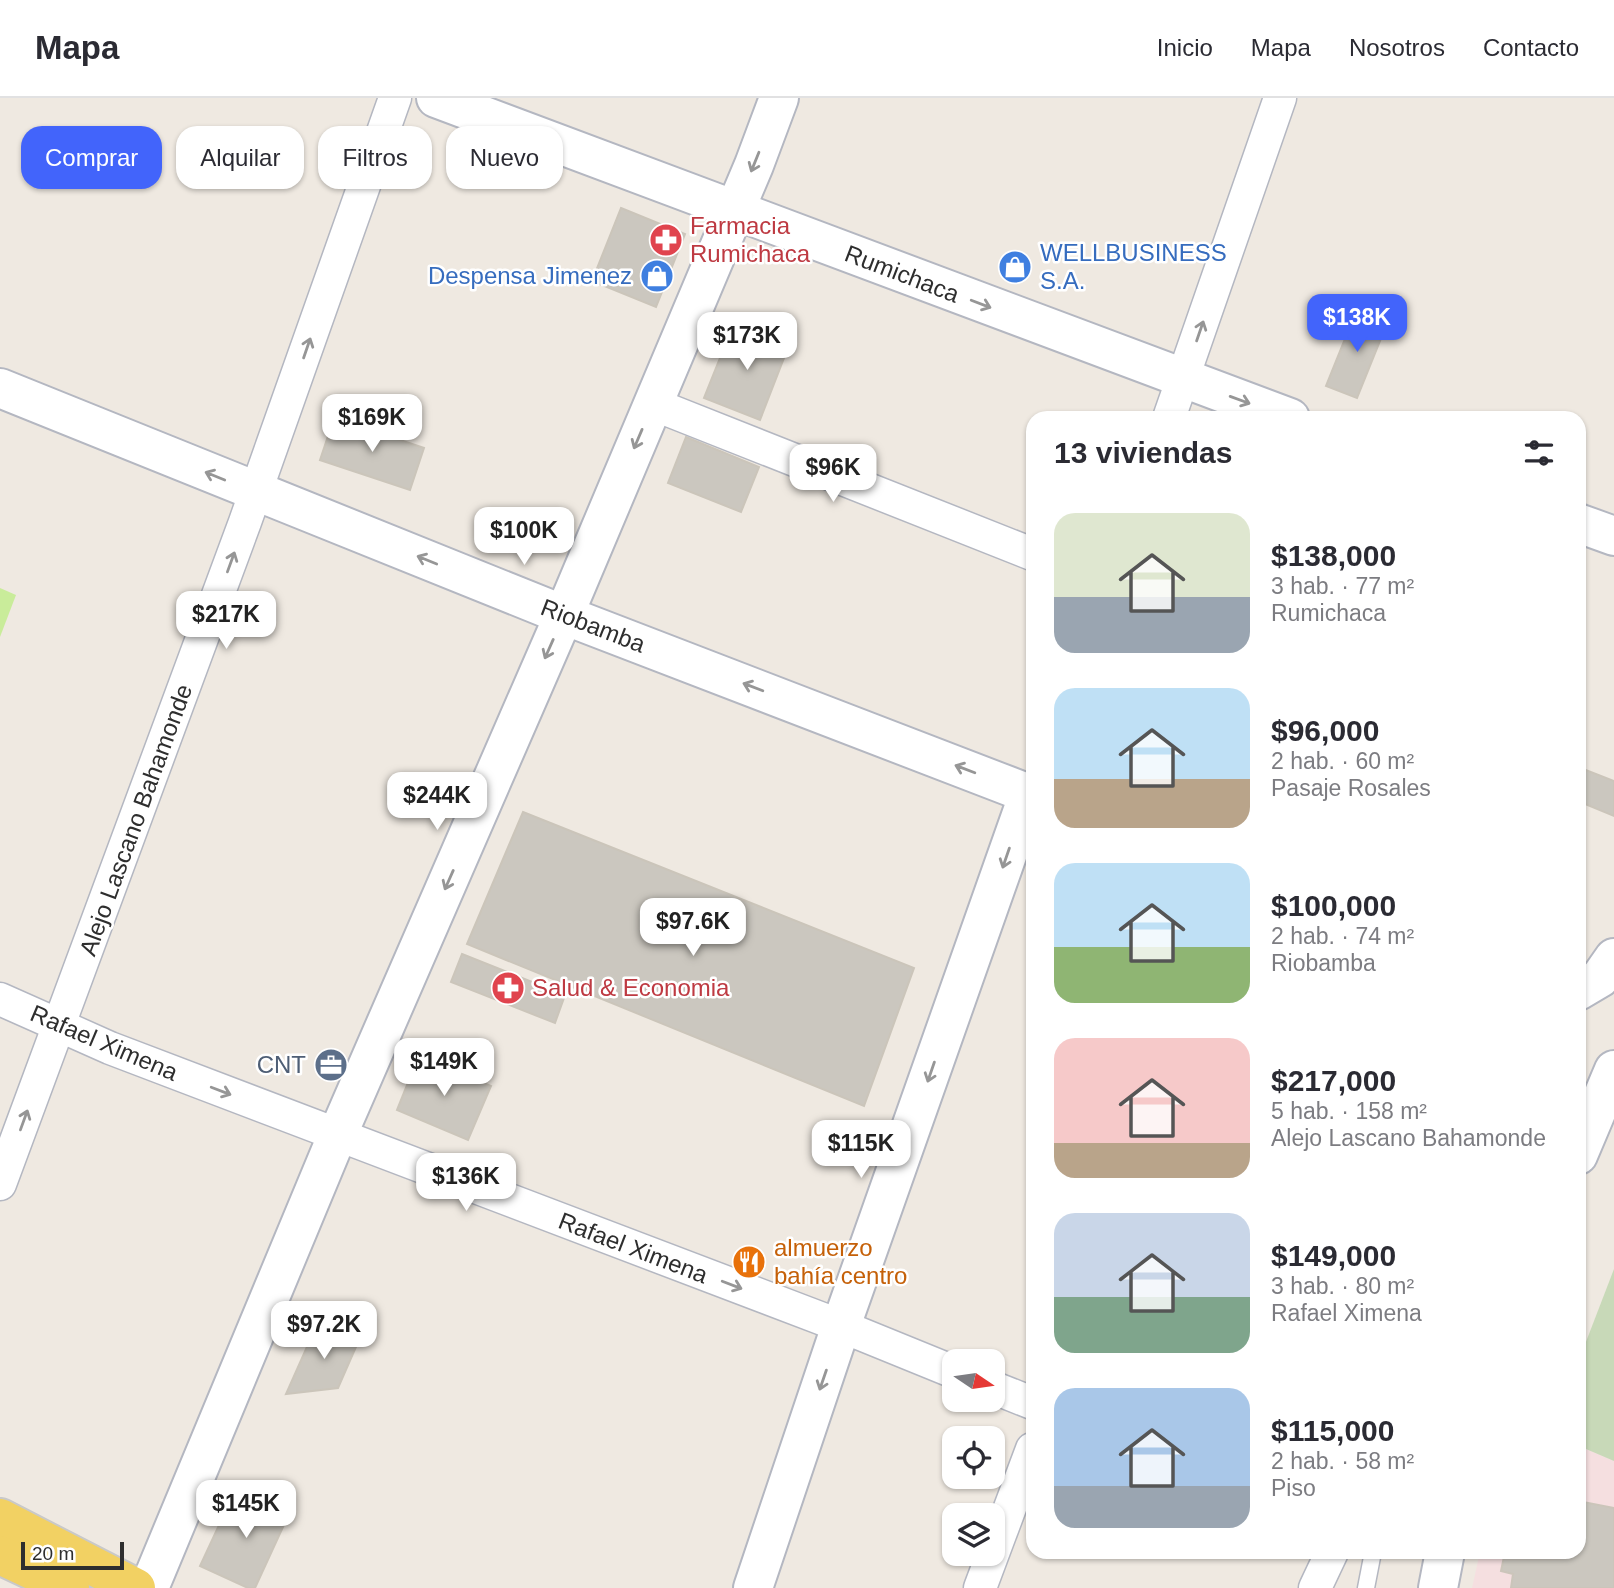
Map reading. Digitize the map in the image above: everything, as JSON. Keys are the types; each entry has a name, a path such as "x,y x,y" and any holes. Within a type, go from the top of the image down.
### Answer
{"main road":[{"name":"Rumichaca","path":"436,98 1270,411"},
{"path":"149,1588 337,1136 564,615 779,98"},
{"name":"Riobamba","path":"0,388 564,615 1026,789"},
{"path":"1586,526 1614,536"},
{"path":"753,1588 841,1326 1026,805"},
{"path":"1586,986 1600,978 1614,958"},
{"path":"1586,1132 1614,1070"},
{"path":"0,1518 136,1588"},
{"path":"0,1555 70,1588"},
{"path":"1438,1588 1444,1559"}],"street":[{"name":"Alejo Lascano Bahamonde","path":"0,1184 256,492 395,98"},
{"path":"1172,411 1280,98"},
{"path":"653,404 1026,552"},
{"name":"Rafael Ximena","path":"0,999 57,1026 337,1136 841,1326 942,1367"},
{"path":"1005,1392 1026,1401"},
{"path":"980,1588 1026,1464"},
{"path":"1315,1588 1329,1559"}],"lane":[{"path":"0,1536 107,1588"},
{"path":"1366,1588 1372,1559"}],"shaded area":[{"path":"1586,1449 1614,1461 1614,1588 1472,1588 1478,1559 1586,1559"}],"green space":[{"path":"0,588 16,595 0,637"},
{"path":"1614,1269 1614,1461 1586,1449 1586,1342"}],"building":[{"path":"621,208 685,234 656,307 592,281"},
{"path":"1357,309 1388,321 1357,398 1326,386"},
{"path":"734,323 789,345 760,420 704,398"},
{"path":"334,418 424,448 410,490 320,460"},
{"path":"686,437 759,467 741,512 668,483"},
{"path":"1586,770 1614,781 1614,816 1586,804"},
{"path":"523,812 914,968 864,1106 467,944"},
{"name":"Salud & Economia","path":"462,954 565,995 555,1023 451,982"},
{"path":"419,1055 491,1086 468,1140 397,1110"},
{"path":"318,1322 359,1340 338,1388 286,1394"},
{"path":"233,1495 249,1502 294,1503 255,1588 248,1588 200,1566"},
{"path":"1586,1503 1614,1508 1614,1588 1511,1588 1513,1574 1501,1571 1504,1559 1586,1559"}],"place":[{"name":"Farmacia Rumichaca","path":"666,240"},
{"name":"WELLBUSINESS S.A.","path":"1015,267"},
{"name":"Despensa Jimenez","path":"657,276"},
{"name":"Salud & Economia","path":"508,988"},
{"name":"CNT","path":"331,1065"},
{"name":"almuerzo bahía centro","path":"749,1262"}]}
